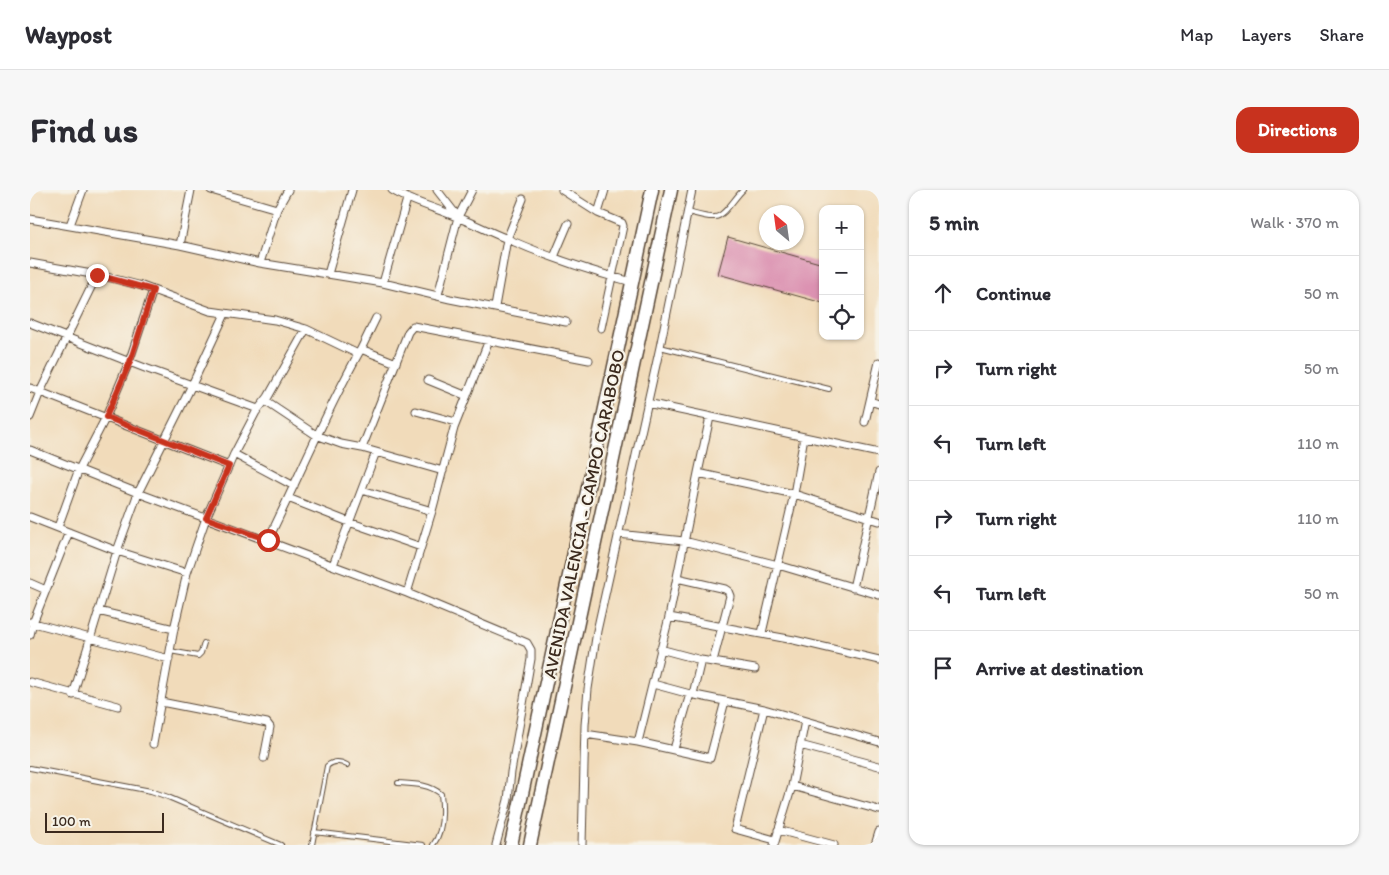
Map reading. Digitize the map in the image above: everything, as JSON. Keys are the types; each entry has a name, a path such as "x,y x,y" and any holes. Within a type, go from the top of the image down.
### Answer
{"highway":[{"name":"AVENIDA VALENCIA - CAMPO CARABOBO","path":"511,845 652,190"},
{"name":"AVENIDA VALENCIA - CAMPO CARABOBO","path":"530,845 671,190"}],"street":[{"path":"70,226 82,190"},
{"path":"180,244 191,190"},
{"path":"211,190 232,192 276,209"},
{"path":"260,263 276,209 288,190"},
{"path":"328,274 352,190"},
{"path":"392,190 407,199 458,217 507,239 554,257 632,282"},
{"path":"437,190 458,217"},
{"path":"438,295 458,217 472,190"},
{"path":"562,190 598,213 610,219 620,221 623,226 601,328"},
{"path":"598,213 606,190"},
{"path":"582,845 588,689 597,631 660,347 692,190"},
{"path":"383,283 407,199"},
{"path":"495,308 507,239 523,199"},
{"path":"30,218 180,244 260,263 383,283 566,322"},
{"path":"554,257 568,224"},
{"path":"30,264 97,275 153,290 210,311 275,320 306,329 359,352 396,363"},
{"path":"30,418 40,392 97,275"},
{"path":"58,527 79,469 106,417 130,362 153,290"},
{"path":"73,695 117,551 138,493 226,314"},
{"path":"268,540 316,435 376,318"},
{"path":"30,323 258,409"},
{"path":"362,448 408,332 413,326 589,360"},
{"path":"153,744 174,629 187,574 206,518 234,454 258,409 265,401 306,329"},
{"path":"407,592 422,547 456,422 489,340"},
{"path":"865,422 879,362"},
{"path":"428,380 467,396"},
{"path":"30,388 229,466"},
{"path":"265,401 316,435 341,444 362,448 443,471"},
{"path":"870,402 879,404"},
{"path":"647,403 879,453"},
{"path":"416,411 456,422"},
{"path":"638,742 669,617 710,417"},
{"path":"762,633 794,494 804,437"},
{"path":"30,450 138,493 407,592 527,643 531,650 508,800 495,844"},
{"path":"333,565 376,452"},
{"path":"234,454 294,486"},
{"path":"853,588 879,472"},
{"path":"698,473 794,494 879,521"},
{"path":"362,490 432,511"},
{"path":"288,498 349,522 422,547"},
{"path":"30,516 117,551 187,574"},
{"path":"30,634 32,622 69,532"},
{"path":"618,534 684,540 879,595"},
{"path":"677,578 728,591 730,596 712,661"},
{"path":"30,583 46,590"},
{"path":"98,611 174,629"},
{"path":"669,617 762,633 879,660"},
{"path":"32,622 170,655"},
{"path":"660,649 701,660 755,669"},
{"path":"674,749 701,660"},
{"path":"30,682 118,706"},
{"path":"653,684 764,709 879,742"},
{"path":"585,734 638,742 710,758 724,701"},
{"path":"161,702 267,723 270,727 264,758"},
{"path":"764,709 735,829 774,843 792,786 805,721"},
{"path":"800,745 879,766"},
{"path":"511,772 526,777"},
{"path":"792,786 879,810"},
{"path":"778,830 834,845"},
{"path":"875,845 879,832"}],"lane":[{"path":"688,212 715,217 722,214 736,195 743,190"},
{"path":"660,347 829,389"},
{"path":"170,655 198,656 204,643"},
{"path":"312,845 327,766 332,762 348,765"},
{"path":"30,768 151,791 281,845"},
{"path":"398,783 419,784 435,789 441,794 443,808 440,828 433,845"},
{"path":"314,832 423,845"}],"building":[{"path":"728,237 759,246 759,250 774,250 819,263 819,302 718,274"}],"route":[{"path":"97,275 153,290 130,362 106,417 229,466 206,518 268,540"}]}
